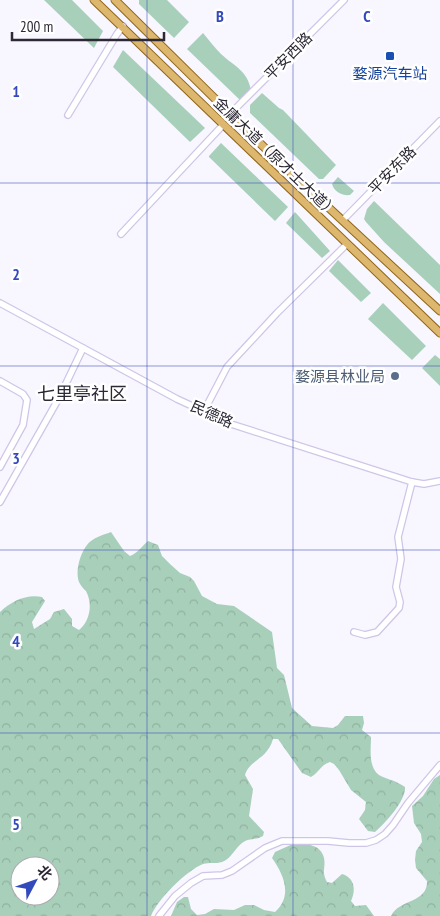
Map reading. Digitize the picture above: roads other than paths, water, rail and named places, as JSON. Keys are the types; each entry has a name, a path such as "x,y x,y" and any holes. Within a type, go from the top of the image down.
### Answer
{"main road":[{"name":"金庸大道（原才士大道）","path":"94,0 440,333"},
{"name":"金庸大道（原才士大道）","path":"115,0 273,156 440,311"}],"street":[{"name":"平安西路","path":"231,113 344,0"},
{"path":"68,115 123,26"},
{"name":"平安东路","path":"343,220 440,121"},
{"path":"121,234 223,125"},
{"path":"204,411 227,367 347,244"},
{"name":"民德路","path":"0,303 177,399 231,424 412,482 424,484 440,482"},
{"path":"0,502 59,398 83,348"},
{"path":"0,381 23,394 27,400 23,425 0,467"},
{"path":"354,632 365,635 377,632 398,608 400,602 396,588 401,559 398,537 412,482"},
{"path":"159,916 175,896 190,883 203,876 222,875 232,871 265,848 282,841 366,843 376,840 386,834 394,825 408,803 440,765"}],"place":[{"name":"婺源汽车站","path":"390,56"},
{"name":"婺源县林业局","path":"395,376"}],"district":[{"name":"七里亭社区","path":"82,393"}]}
